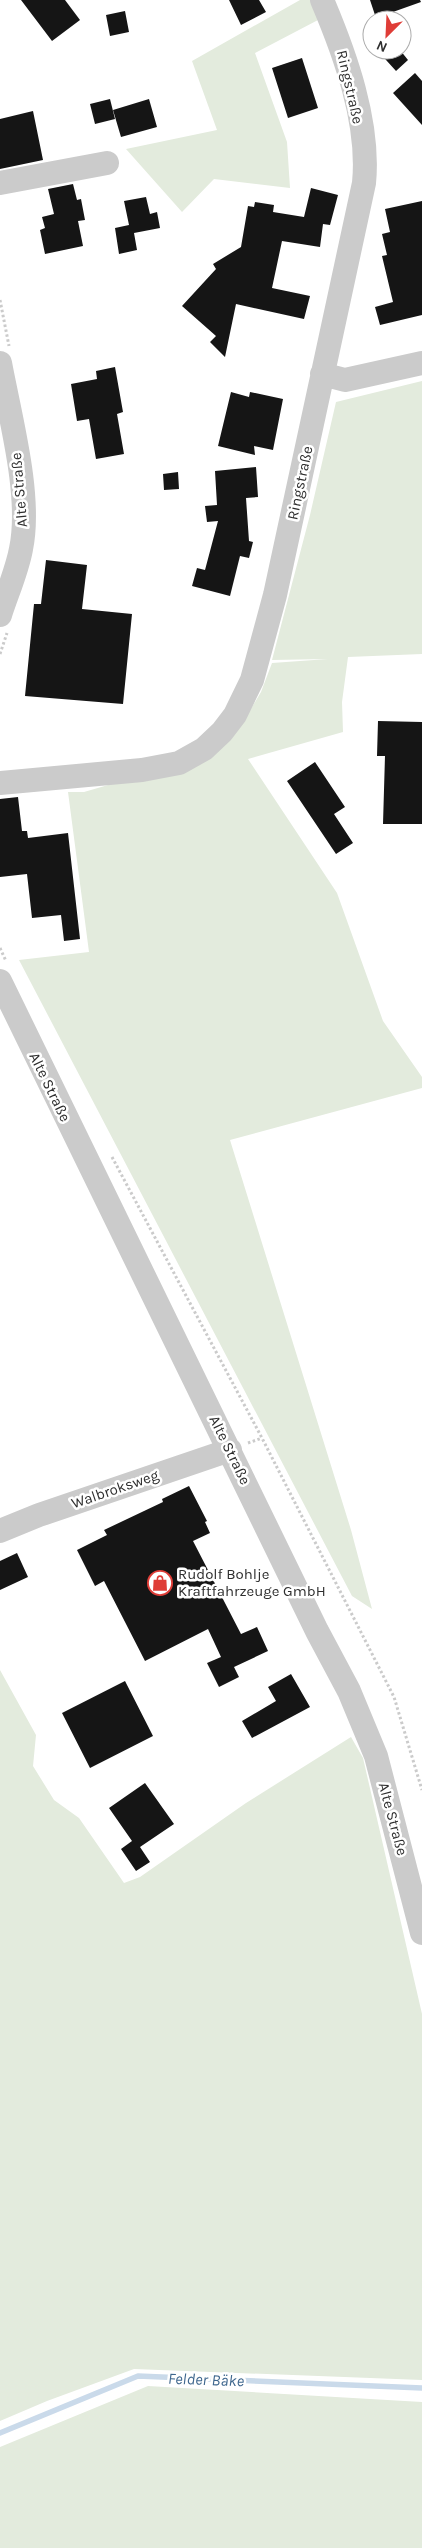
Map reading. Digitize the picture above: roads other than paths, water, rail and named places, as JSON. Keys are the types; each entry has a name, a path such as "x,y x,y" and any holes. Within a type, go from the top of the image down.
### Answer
{"street":[{"name":"Ringstraße","path":"0,783 142,770 179,763 204,748 222,732 235,715 252,680 275,595 365,169 353,87 344,54 322,0"},
{"path":"0,183 107,163"},
{"name":"Alte Straße","path":"0,363 18,466 24,527 21,549 0,615"},
{"path":"322,374 345,380 422,363"},
{"name":"Alte Straße","path":"0,981 56,1101 230,1450 317,1631 349,1691 376,1756 422,1933"},
{"name":"Walbroksweg","path":"0,1531 38,1515 230,1450"}],"waterway":[{"name":"Felder Bäke","path":"0,2433 138,2376 422,2388"}],"place":[{"name":"Rudolf Bohlje Kraftfahrzeuge GmbH","path":"160,1583"}]}
